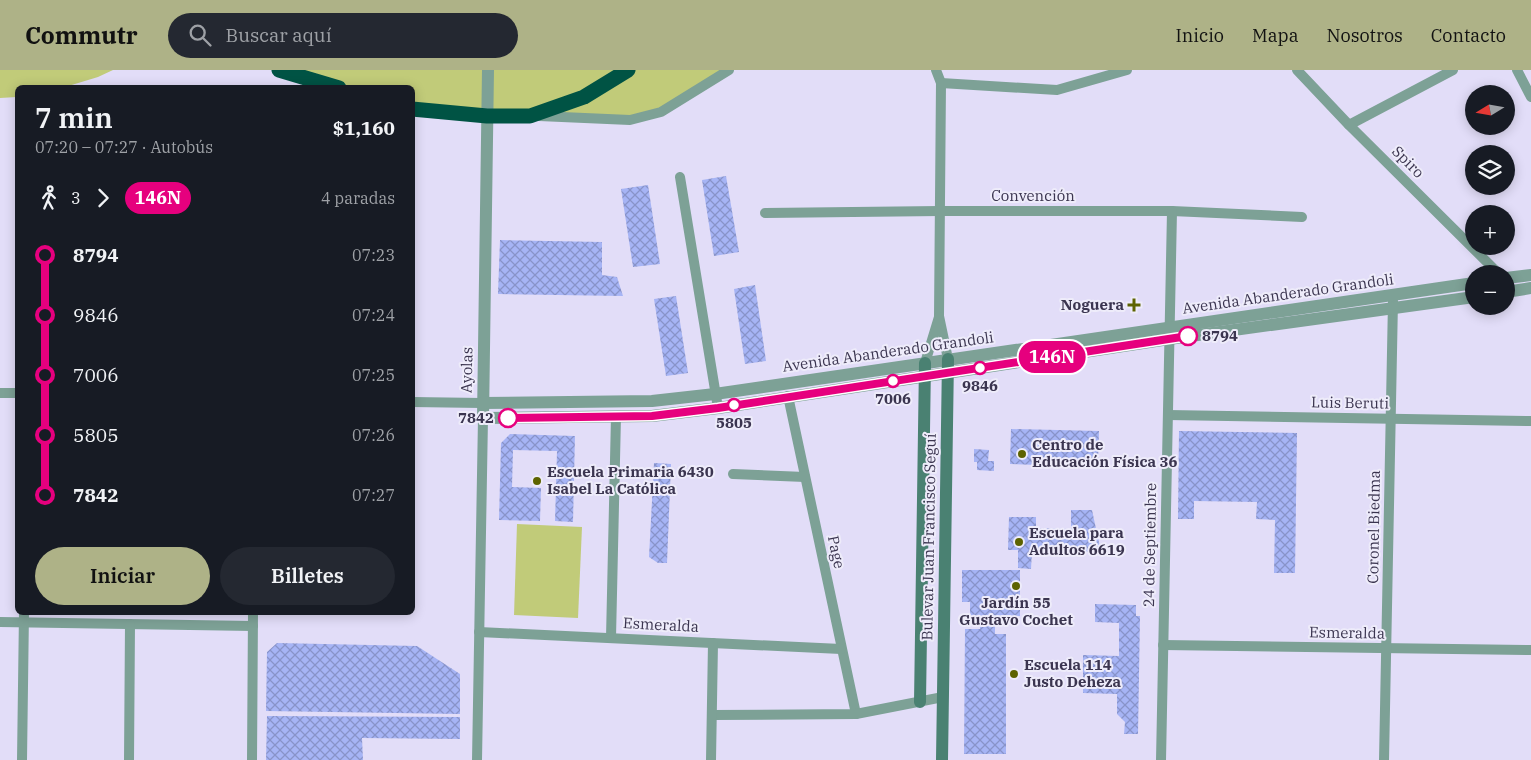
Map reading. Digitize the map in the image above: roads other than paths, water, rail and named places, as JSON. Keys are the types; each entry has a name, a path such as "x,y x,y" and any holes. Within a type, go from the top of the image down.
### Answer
{"highway":[{"path":"279,70 329,85"},
{"path":"415,109 487,116 530,116 584,97 628,70"}],"main road":[{"name":"Bulevar Juan Francisco Seguí","path":"942,760 948,359"},
{"name":"Bulevar Juan Francisco Seguí","path":"920,702 925,362"}],"street":[{"name":"Ayolas","path":"477,760 488,70"},
{"path":"530,116 630,120 661,112 729,70"},
{"name":"Bulevar Juan Francisco Seguí","path":"936,70 941,83 939,316 948,359"},
{"path":"941,83 1057,90 1126,70"},
{"name":"Spiro","path":"1297,70 1349,125 1491,265"},
{"path":"1349,125 1453,70"},
{"path":"1517,70 1531,97"},
{"path":"680,177 718,408"},
{"name":"Convención","path":"765,214 940,211 1172,211 1302,217"},
{"name":"24 de Septiembre","path":"1161,760 1172,211"},
{"path":"1515,277 1531,275"},
{"name":"Avenida Abanderado Grandoli","path":"482,403 652,401 715,394 925,362 1169,333 1392,301 1465,285"},
{"path":"1515,291 1531,288"},
{"name":"Avenida Abanderado Grandoli","path":"1392,301 1465,297"},
{"name":"Coronel Biedma","path":"1384,760 1392,301"},
{"name":"Bulevar Juan Francisco Seguí","path":"925,362 939,316"},
{"name":"Avenida Abanderado Grandoli","path":"483,418 652,416 718,408 925,376 1169,333"},
{"path":"0,393 15,393"},
{"name":"Page","path":"788,396 856,714"},
{"path":"415,402 482,403"},
{"name":"Luis Beruti","path":"1168,415 1531,421"},
{"path":"611,638 616,416"},
{"path":"733,474 805,477"},
{"path":"252,760 253,615"},
{"path":"0,622 23,618 130,624 253,626"},
{"path":"22,760 23,618"},
{"path":"129,760 130,624"},
{"name":"Esmeralda","path":"479,632 841,649"},
{"path":"711,760 713,643"},
{"name":"Esmeralda","path":"1163,645 1531,650"},
{"path":"712,715 856,714 943,697"}],"place":[{"name":"Noguera","path":"1134,305"},
{"name":"8794","path":"1188,336"},
{"name":"9846","path":"980,368"},
{"name":"7006","path":"893,381"},
{"name":"5805","path":"734,405"},
{"name":"7842","path":"508,418"},
{"name":"Centro de Educación Física 36","path":"1022,454"},
{"name":"Escuela Primaria 6430 Isabel La Católica","path":"537,481"},
{"name":"Escuela para Adultos 6619","path":"1019,542"},
{"name":"Jardín 55 Gustavo Cochet","path":"1016,586"},
{"name":"Escuela 114 Justo Deheza","path":"1014,674"}]}
